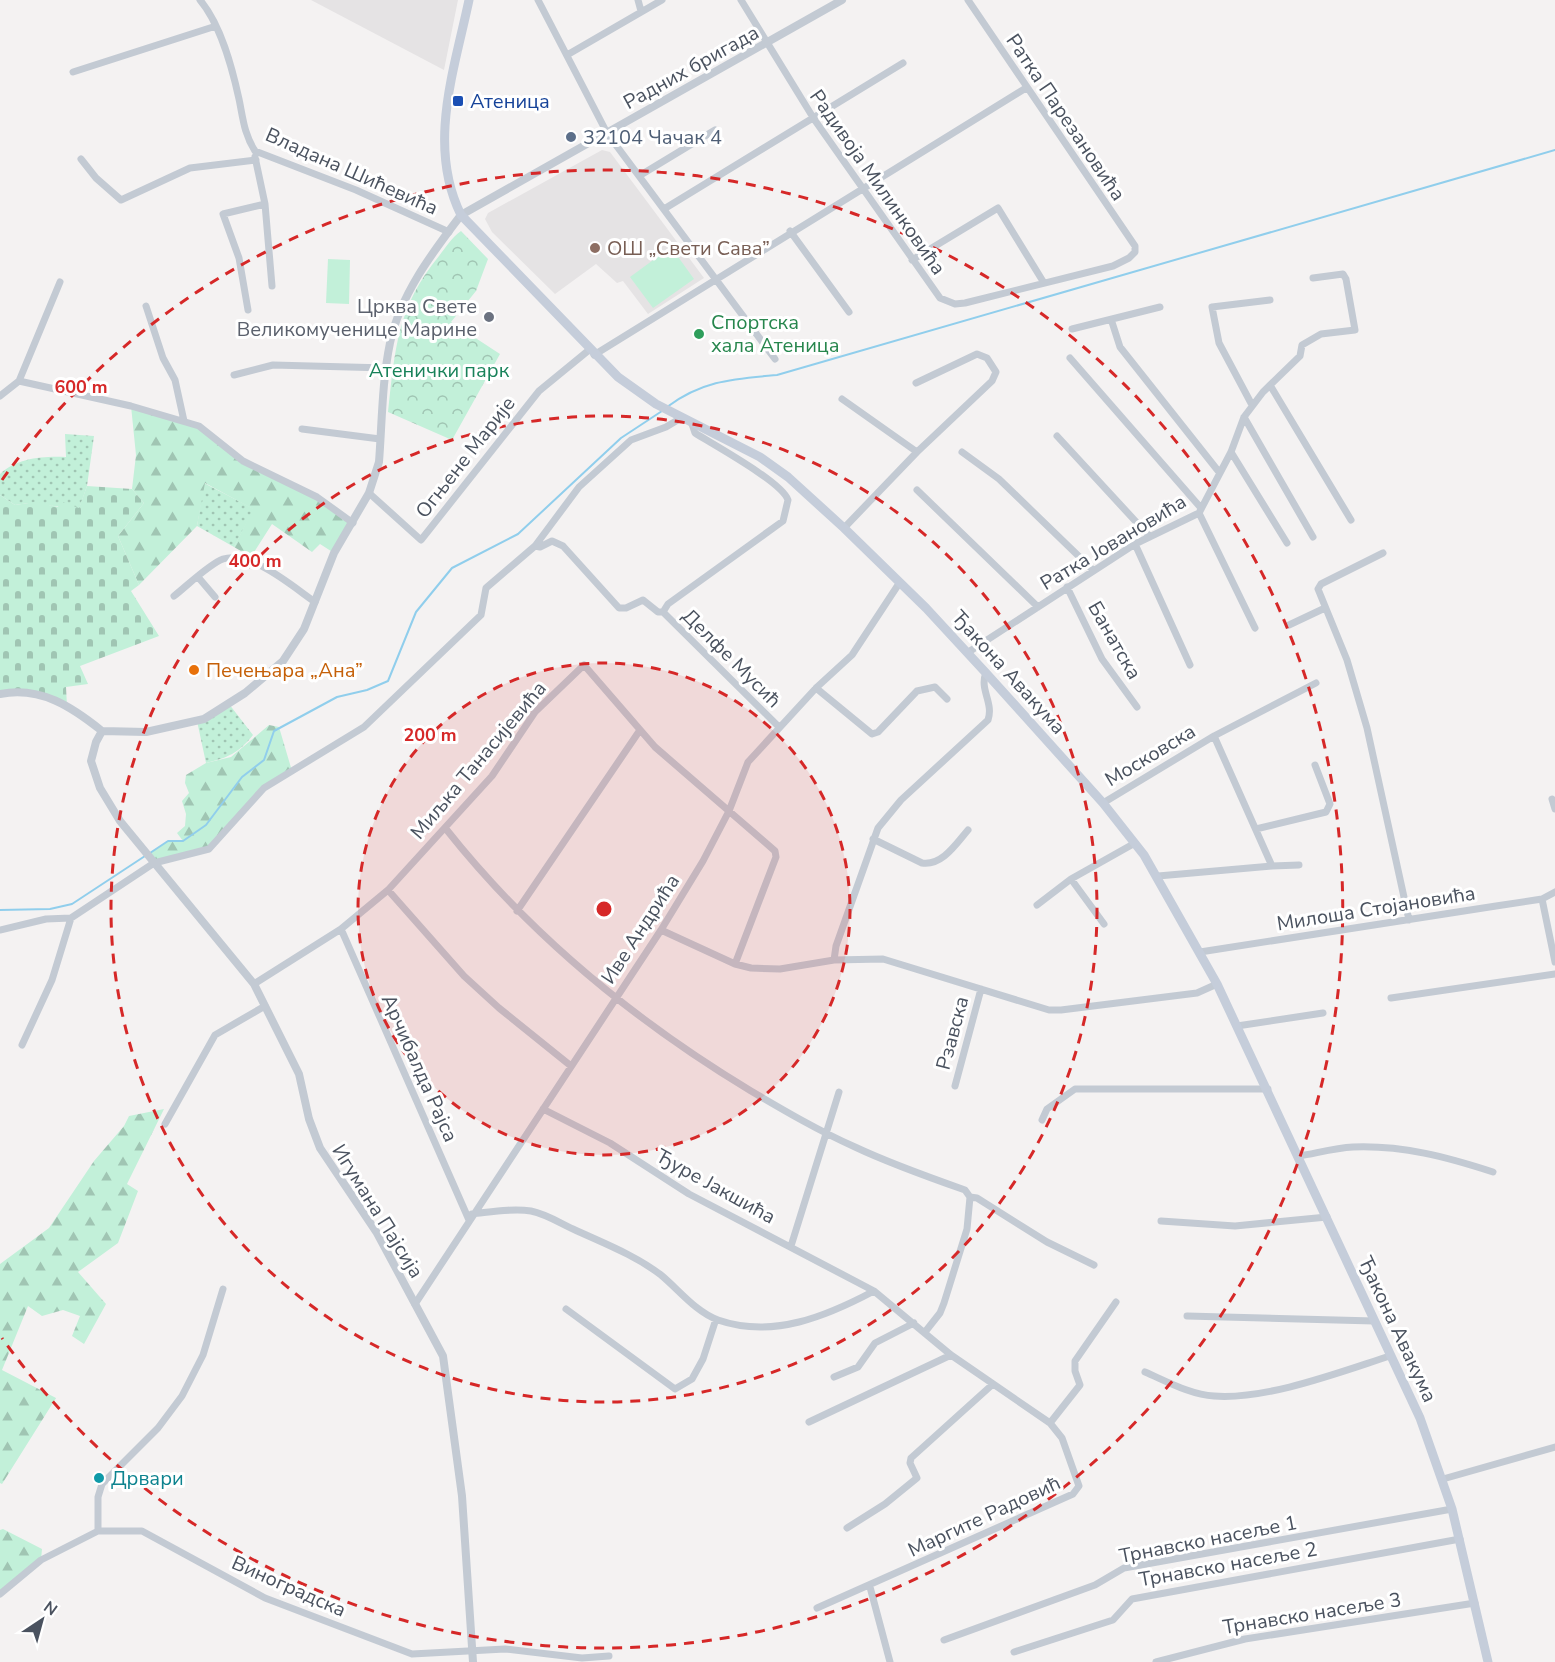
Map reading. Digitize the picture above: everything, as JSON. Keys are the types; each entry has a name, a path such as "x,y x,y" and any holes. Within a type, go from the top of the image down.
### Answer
{"main road":[{"path":"461,215 448,184 443,142 469,0"},
{"name":"Ђакона Авакума","path":"461,215 592,352 631,387 678,417 738,445 769,464 788,477 844,528 900,582 986,673 1136,843 1158,876 1217,984 1420,1418 1452,1509 1488,1662"}],"street":[{"name":"Владана Шићевића","path":"200,0 216,26 239,98 243,125 255,151 356,190 449,232"},
{"path":"538,0 607,133 776,359"},
{"path":"638,0 641,11"},
{"path":"567,55 662,0"},
{"name":"Радивоја Милинковића","path":"741,0 814,119 940,298 955,304 1113,266 1129,258 1135,252"},
{"name":"Радних бригада","path":"461,215 842,0"},
{"name":"Ратка Парезановића","path":"968,0 1135,246 1135,252"},
{"path":"73,72 216,26"},
{"path":"664,209 903,63"},
{"path":"592,352 1026,88"},
{"path":"639,176 715,130"},
{"path":"255,151 265,204 273,286"},
{"path":"81,159 96,178 121,200 190,168 256,160"},
{"path":"248,310 239,258 223,214 265,204"},
{"path":"912,260 998,208 1044,283"},
{"path":"0,694 29,692 51,697 102,731 146,732 169,729 204,719 229,704 264,678 290,653 304,629 334,553 369,493 379,462 390,342 412,286 461,215"},
{"path":"790,231 849,312"},
{"name":"Ратка Јовановића","path":"967,653 1135,544 1200,510 1231,452 1252,405 1300,356 1302,345 1321,334 1355,330 1346,279 1343,274 1339,272 1313,278"},
{"path":"0,396 19,381 60,282"},
{"path":"1252,405 1219,344 1212,308 1270,300"},
{"path":"146,306 163,358 175,380 184,421"},
{"path":"1072,329 1160,307"},
{"path":"1111,319 1120,347 1219,472"},
{"name":"Огњене Марије","path":"369,493 421,540 539,391 592,352"},
{"path":"844,528 917,452 992,381 996,372 987,358 977,354 916,383"},
{"path":"1070,358 1200,510 1255,628"},
{"path":"234,375 273,365 387,368"},
{"path":"19,381 184,421 213,435 243,461 317,496 353,523"},
{"path":"1270,386 1351,520"},
{"path":"842,399 917,452"},
{"path":"0,930 46,919 71,918 154,863 209,849 264,789 364,727 481,615 486,588 535,546 579,487 631,440 666,427 678,417"},
{"path":"1245,417 1313,537"},
{"path":"535,546 540,547 552,541 563,546 619,608 627,608 643,600 658,612 663,612 668,604 783,521 787,495 773,483 695,433 692,424"},
{"path":"302,429 380,439"},
{"path":"1057,436 1150,537"},
{"path":"962,452 999,479 1093,570"},
{"path":"1231,452 1287,543"},
{"path":"917,490 1038,608"},
{"path":"1135,544 1190,665"},
{"path":"1383,553 1321,584 1318,589 1347,660 1367,729 1409,920"},
{"path":"174,596 225,558 253,562 315,602"},
{"path":"198,577 215,597"},
{"name":"Иве Андрића","path":"415,1304 470,1217 661,930 703,861 729,811 748,762 816,688 852,655 900,582"},
{"name":"Банатска","path":"1067,587 1102,659 1137,707"},
{"path":"1289,625 1325,608"},
{"name":"Делфе Мусић","path":"663,612 779,727"},
{"name":"Миљка Танасијевића","path":"254,984 341,929 388,890 492,776 535,712 584,665 640,730"},
{"path":"834,960 836,946 873,839 886,817 901,800 984,726 990,709 983,685 986,673"},
{"name":"Московска","path":"1103,803 1214,736 1316,683"},
{"path":"816,688 872,734 878,732 921,689 935,687 946,699"},
{"path":"517,911 640,730 655,747 774,852 776,857 735,964"},
{"name":"Игумана Пајсија","path":"102,731 91,755 91,769 120,821 254,984 299,1074 309,1119 320,1148 377,1233 443,1356 462,1496 473,1662"},
{"path":"1214,736 1272,866"},
{"path":"1256,829 1326,812 1330,804 1315,765"},
{"path":"1552,799 1555,809"},
{"path":"446,829 478,869 517,911 615,998 662,1035 712,1067 826,1133 854,1147 965,1191 970,1197 977,1198 1047,1242 1094,1265"},
{"path":"873,839 922,862 930,863 941,859 968,830"},
{"path":"1037,905 1071,879 1136,843"},
{"path":"1158,876 1299,865"},
{"path":"1071,879 1104,924"},
{"path":"388,890 464,976 499,1008 571,1066"},
{"name":"Милоша Стојановића","path":"1200,952 1542,899 1555,892"},
{"path":"1542,899 1555,962"},
{"path":"22,1045 52,980 71,918"},
{"name":"Арчибалда Рајса","path":"341,929 470,1217"},
{"path":"661,930 735,964 751,968 780,969 834,960 883,959 1049,1010 1197,993 1217,984"},
{"path":"1390,998 1555,974"},
{"name":"Рзавска","path":"955,1086 981,989"},
{"path":"165,1124 215,1035 265,1006"},
{"path":"1237,1026 1323,1013"},
{"path":"1042,1120 1047,1108 1075,1089 1268,1089"},
{"path":"791,1246 839,1092"},
{"name":"Ђуре Јакшића","path":"543,1109 610,1143 689,1194 874,1291"},
{"path":"1299,1156 1352,1147 1382,1148 1433,1153 1493,1172"},
{"path":"925,1332 940,1313 944,1303 967,1229 970,1197"},
{"path":"470,1217 505,1210 539,1213 638,1259 662,1275 696,1306 716,1319 761,1326 786,1326 842,1308 874,1291"},
{"path":"1161,1221 1234,1226 1327,1217"},
{"path":"98,1531 98,1497 102,1484 158,1428 182,1396 202,1355 223,1289"},
{"name":"Маргите Радовић","path":"817,1608 870,1587 1073,1494 1079,1486 1062,1438 1050,1423 951,1355 874,1291"},
{"path":"1050,1423 1080,1385 1075,1371 1076,1361 1116,1302"},
{"path":"566,1309 675,1389 692,1379 703,1359 716,1319"},
{"path":"1187,1316 1374,1321"},
{"path":"834,1377 858,1367 875,1343 914,1323"},
{"path":"809,1422 951,1355"},
{"path":"1144,1372 1174,1385 1212,1396 1237,1396 1317,1380 1390,1356"},
{"path":"847,1528 885,1504 917,1478 910,1463 911,1458 993,1384"},
{"path":"1443,1479 1555,1447"},
{"name":"Трнавско насеље 1","path":"944,1640 1095,1585 1124,1568 1452,1509"},
{"name":"Виноградска","path":"0,1594 41,1560 98,1531 142,1531 265,1598 412,1653 504,1649 582,1658 609,1656"},
{"name":"Трнавско насеље 2","path":"1014,1652 1113,1620 1132,1599 1460,1539"},
{"path":"870,1587 890,1662"},
{"name":"Трнавско насеље 3","path":"1156,1662 1245,1639 1475,1603"}],"shaded area":[{"path":"311,0 458,0 444,70"},
{"name":"ОШ „Свети Сава”","path":"602,150 610,152 704,278 648,314 623,281 617,283 596,264 555,294 492,232 485,219 488,213"}],"green space":[{"name":"Атенички парк","path":"461,231 488,259 476,291 451,322 500,354 452,440 388,412 396,348 406,311 425,275 449,242"},
{"path":"671,247 694,279 653,308 630,277"},
{"path":"328,259 350,260 349,304 326,303"},
{"path":"131,406 199,426 243,461 317,497 353,523 334,553 320,544 312,552 272,524 251,557 234,547 253,509 205,483 197,526 139,585 118,536 144,503 132,489 136,455"},
{"path":"65,434 94,436 87,486 79,509 29,503 15,505 0,495 0,474 14,464 30,459 66,457"},
{"path":"204,483 254,509 234,547 197,526"},
{"path":"87,486 132,489 144,503 118,536 139,585 131,591 159,636 80,666 88,684 66,687 67,706 51,697 0,694 0,495 15,505 35,502 58,507 60,501 79,508"},
{"path":"229,704 253,735 232,754 206,763 197,721"},
{"path":"269,725 279,727 292,771 264,789 209,849 154,863 147,854 168,841 183,841 177,833 185,826 186,814 182,801 189,793 185,783 186,775 206,763 231,757"},
{"path":"164,1109 127,1184 138,1191 118,1243 78,1272 106,1304 84,1344 72,1336 80,1316 63,1310 42,1316 28,1306 2,1370 56,1398 2,1484 0,1483 0,1264 49,1228 94,1161 124,1126 129,1116"},
{"path":"3,1529 42,1549 41,1560 0,1594 0,1530"}],"waterway":[{"path":"667,407 693,391 719,382 777,375 1555,150"},
{"path":"150,853 168,841 183,841 206,825 242,777 264,760 274,731 337,697 367,690 388,681 416,612 452,568 518,534 621,438 662,411"},
{"path":"0,910 50,909 72,904 145,856"}],"place":[{"name":"Атеница","path":"458,101"},
{"name":"32104 Чачак 4","path":"571,137"},
{"name":"ОШ „Свети Сава”","path":"595,248"},
{"name":"Црква Свете Великомученице Марине","path":"489,317"},
{"name":"Спортска хала Атеница","path":"699,334"},
{"name":"Печењара „Ана”","path":"194,670"},
{"name":"Дрвари","path":"99,1478"}]}
